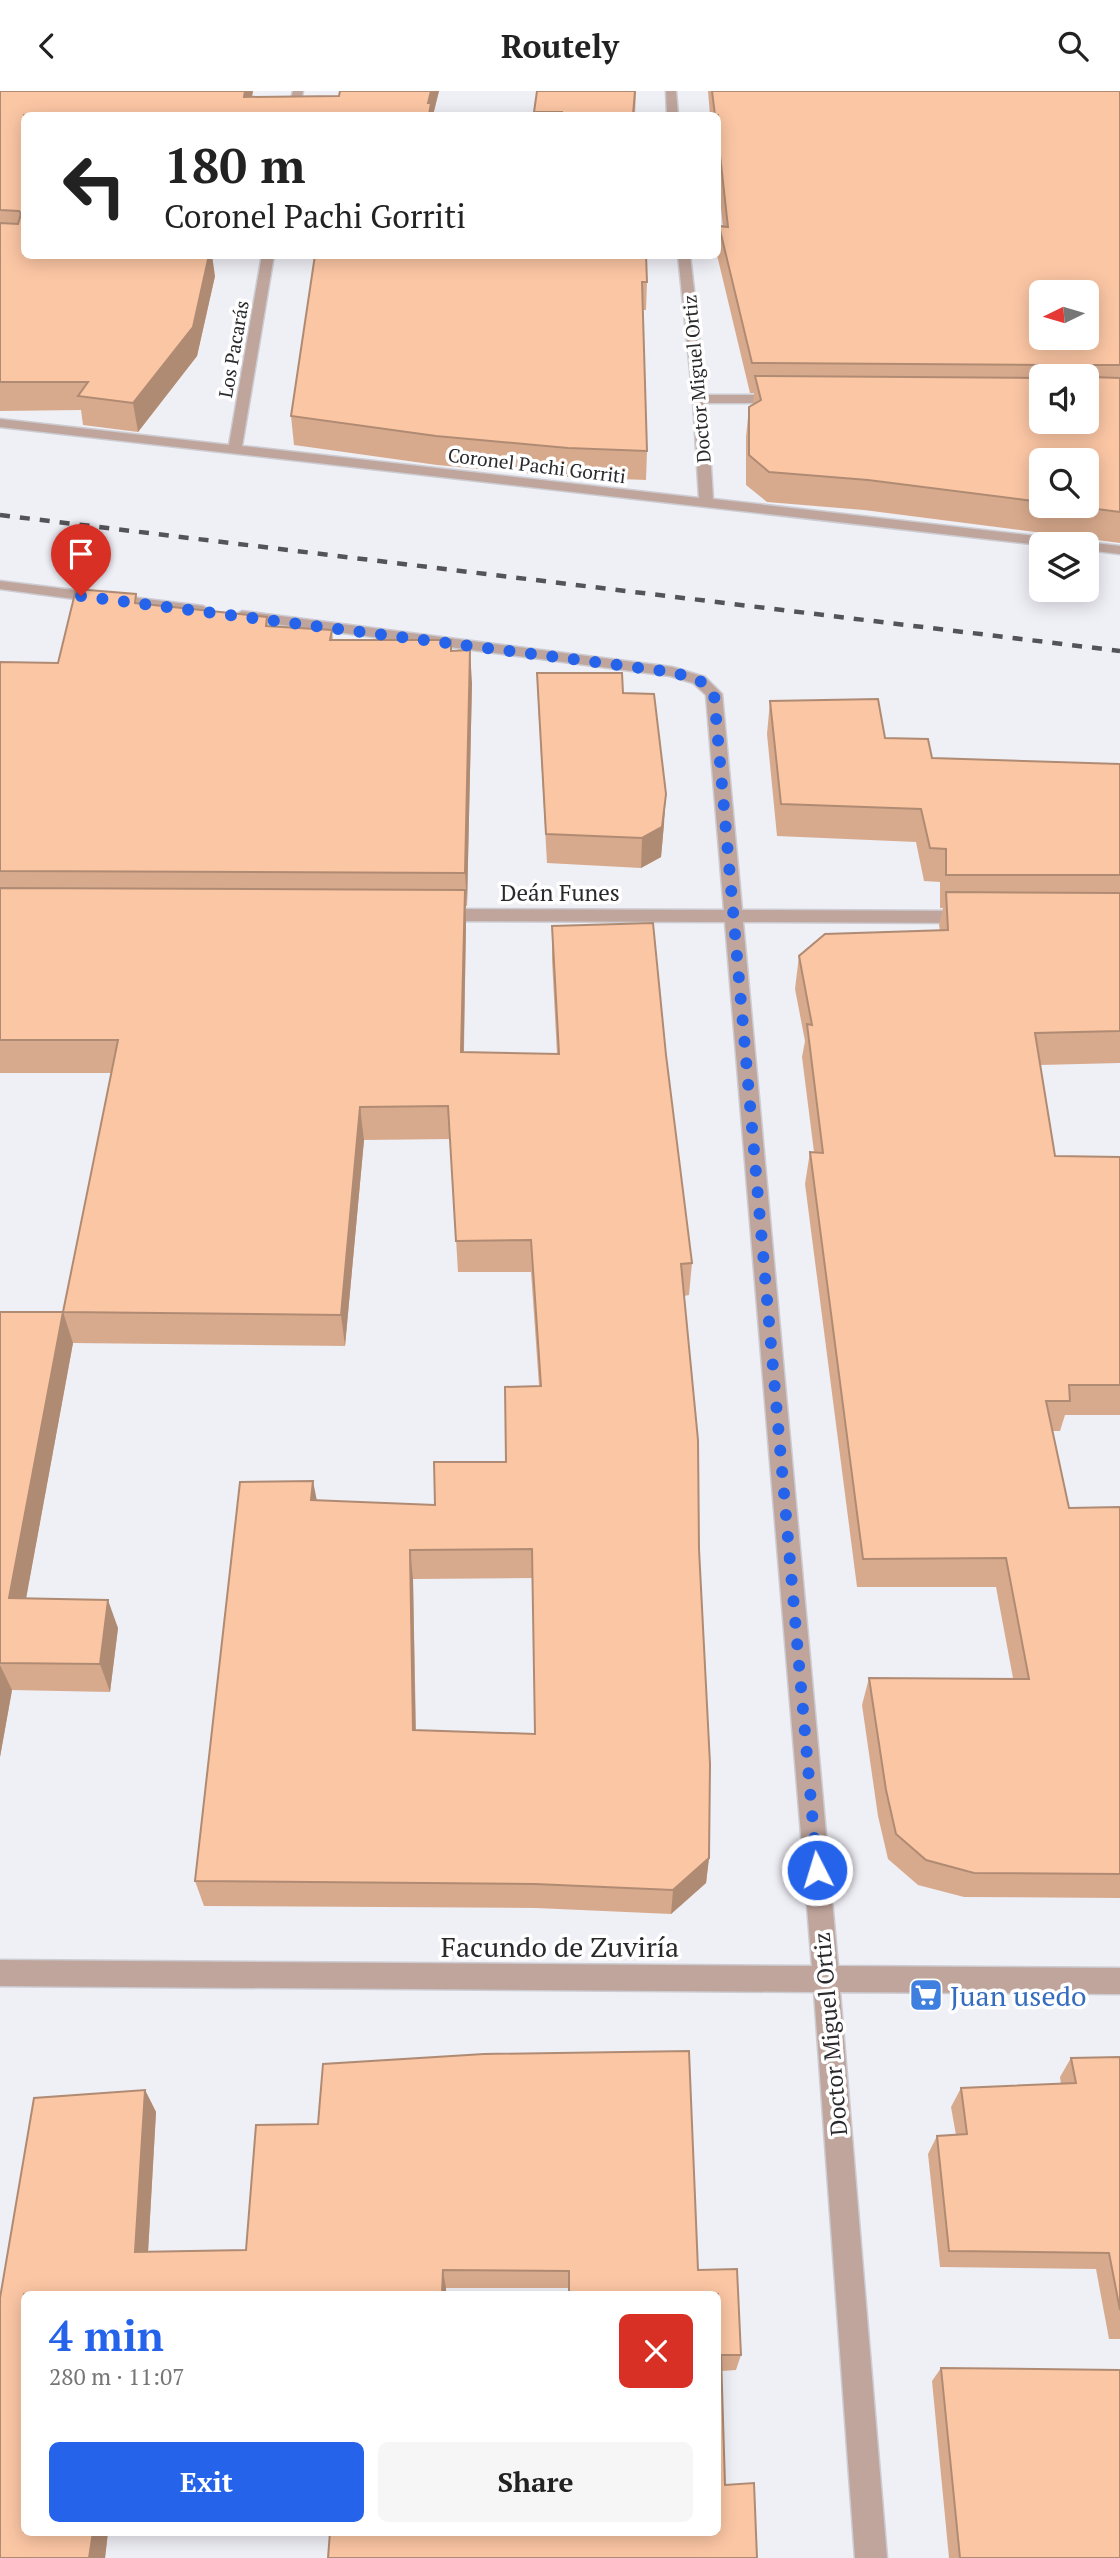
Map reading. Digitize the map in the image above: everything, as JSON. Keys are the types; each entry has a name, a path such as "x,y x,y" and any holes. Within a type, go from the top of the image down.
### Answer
{"street":[{"path":"294,112 298,91"},
{"path":"671,91 673,112"},
{"name":"Los Pacarás","path":"235,449 267,259"},
{"name":"Doctor Miguel Ortiz","path":"684,259 700,399 706,503"},
{"path":"700,399 795,399"},
{"name":"Coronel Pachi Gorriti","path":"0,423 1029,539"},
{"path":"1099,547 1120,550"},
{"name":"Doctor Miguel Ortiz","path":"0,585 672,672 699,680 714,694 826,1979 871,2558"},
{"name":"Deán Funes","path":"428,915 982,917"},
{"name":"Facundo de Zuviría","path":"0,1973 1120,1981"}],"building":[{"path":"0,91 245,91 244,97 339,96 340,91 431,91 428,103 431,103 430,112 21,112 21,214 19,211 0,210"},
{"path":"537,91 635,91 633,112 534,112"},
{"path":"712,91 1120,91 1120,365 752,363 721,226 728,227 721,164 721,112 715,112"},
{"path":"21,214 21,259 208,259 193,327 133,403 78,396 88,382 0,382 0,223 18,224"},
{"path":"314,259 646,259 647,282 642,282 647,451 568,448 436,436 291,416"},
{"path":"755,376 1029,378 1029,434 1099,434 1099,377 1120,378 1120,512 1099,509 1099,448 1029,448 1029,500 868,480 769,472 749,455 749,407 761,400"},
{"path":"76,589 136,594 135,603 267,617 266,626 332,630 330,640 451,640 451,651 470,650 465,873 0,871 0,662 58,663"},
{"path":"537,673 622,673 623,693 654,694 666,794 662,827 642,838 546,834"},
{"path":"878,699 885,738 928,739 932,758 1120,764 1120,875 946,875 946,849 930,848 921,809 781,804 770,701"},
{"path":"0,888 465,890 461,1052 559,1054 552,926 653,923 666,1055 692,1263 681,1264 698,1440 699,1549 710,1764 709,1858 673,1890 535,1884 195,1881 240,1482 313,1481 311,1500 435,1505 434,1462 506,1462 505,1387 541,1386 531,1240 456,1241 448,1106 360,1107 341,1315 63,1312 118,1040 0,1040","holes":["532,1549 535,1734 413,1730 410,1550"]},
{"path":"946,892 1120,893 1120,1031 1035,1033 1055,1156 1120,1157 1120,1385 1069,1385 1070,1401 1046,1401 1069,1508 1120,1507 1120,1874 974,1873 926,1860 896,1834 886,1790 869,1678 1029,1679 1006,1558 863,1559 810,1152 823,1153 807,1024 812,1025 799,956 825,934 948,930"},
{"path":"0,1312 63,1312 9,1598 108,1600 100,1664 0,1663"},
{"path":"689,2051 698,2270 737,2269 741,2355 721,2355 721,2291 569,2291 569,2271 443,2270 442,2291 21,2291 21,2536 92,2536 89,2558 0,2558 0,2298 34,2098 145,2090 135,2252 246,2250 256,2125 318,2124 323,2064 484,2054"},
{"path":"1120,2057 1120,2310 1109,2253 949,2251 937,2136 967,2134 961,2088 1076,2083 1071,2058"},
{"path":"721,2355 725,2485 754,2483 757,2558 328,2558 330,2536 721,2536"},
{"path":"941,2368 1120,2370 1120,2558 960,2558"}],"railway":[{"path":"0,515 1120,651"}],"place":[{"name":"Juan usedo","path":"926,1995"}],"route":[{"path":"81,596 672,672 699,680 714,694 817,1870"}]}
